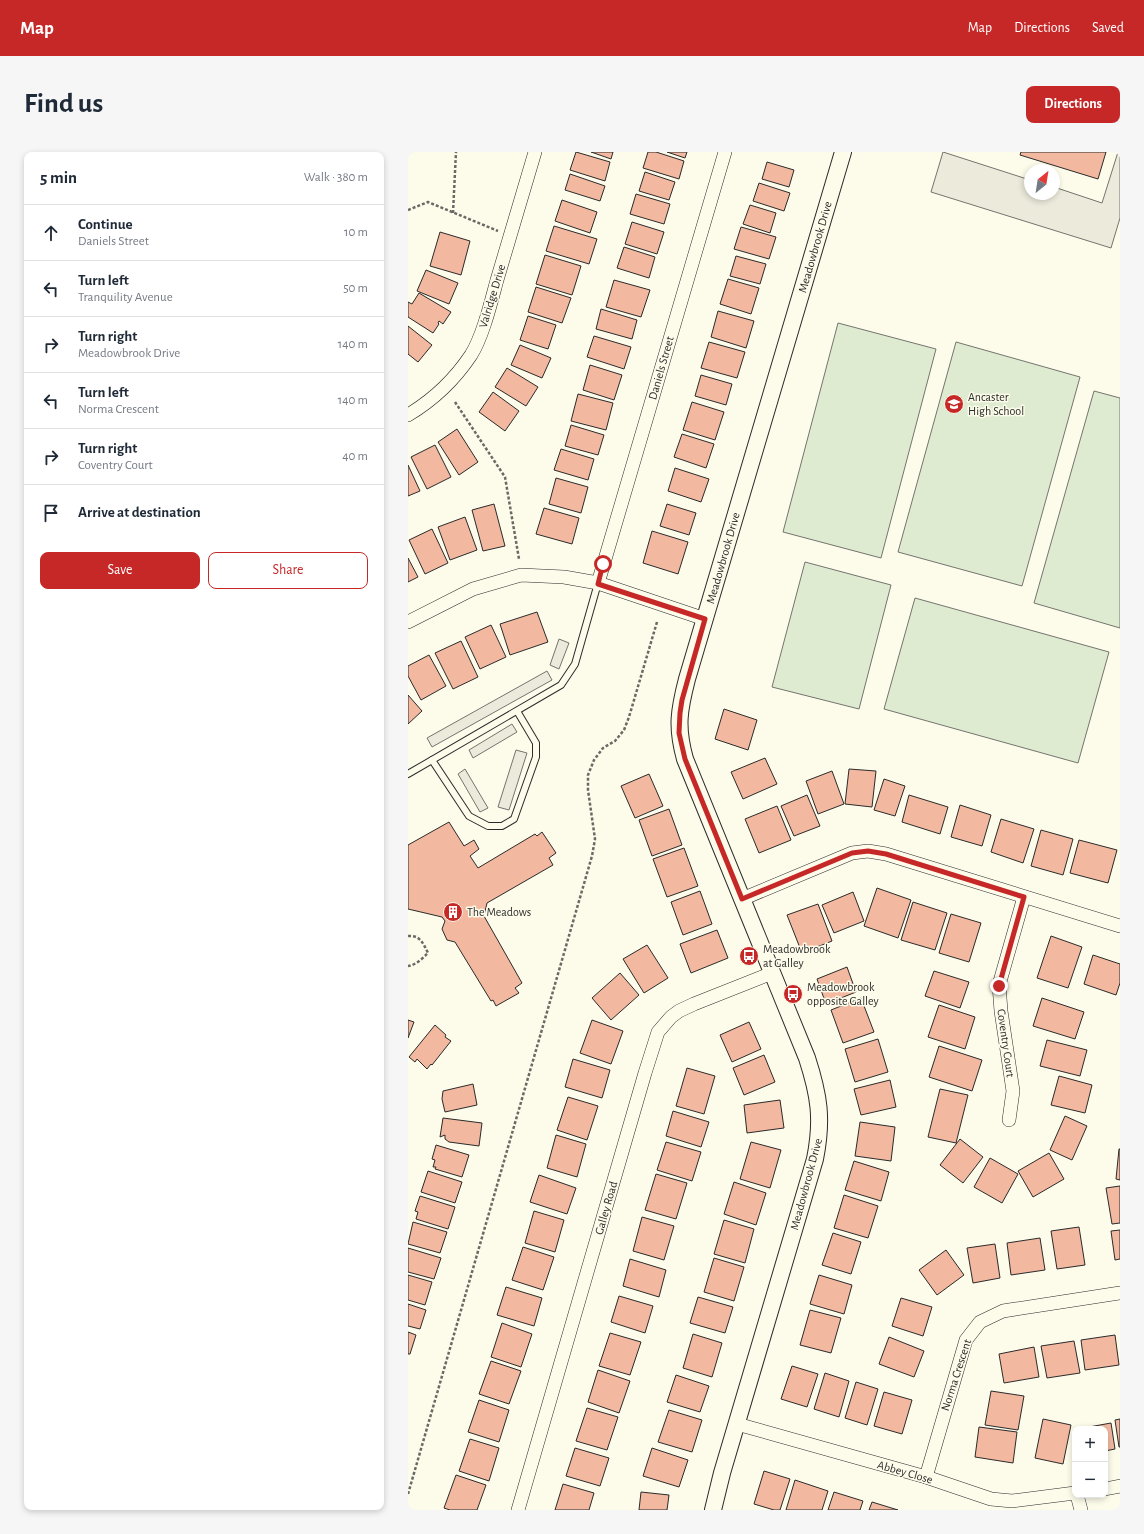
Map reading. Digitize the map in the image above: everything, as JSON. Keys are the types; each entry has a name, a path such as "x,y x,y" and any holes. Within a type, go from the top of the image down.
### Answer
{"street":[{"name":"Valridge Drive","path":"408,415 434,397 444,388 472,354 485,323 535,152"},
{"name":"Daniels Street","path":"598,584 725,152"},
{"name":"Meadowbrook Drive","path":"713,1510 722,1473 815,1159 820,1131 819,1104 814,1079 807,1058 685,759 679,733 680,713 682,700 705,619 843,152"},
{"path":"408,622 473,589 521,575 564,577 598,584 705,619"},
{"path":"742,899 852,853 868,851 886,854 1120,926"},
{"name":"Coventry Court","path":"1010,1120 1013,1091 1001,1011 999,986 1024,897"},
{"name":"Galley Road","path":"518,1510 658,1032 664,1023 679,1011 772,973"},
{"name":"Norma Crescent","path":"926,1478 966,1340 980,1322 1003,1311 1120,1293"},
{"name":"Abbey Close","path":"737,1424 926,1478 991,1499 1012,1501 1072,1494"},
{"path":"1108,1488 1120,1486"},
{"name":"Abbey Close","path":"1077,1498 1081,1510"}],"lane":[{"path":"408,774 561,685 574,664 598,584"},
{"path":"432,760 469,816 488,826 502,826 514,819 536,757 536,743 517,711"}],"path":[{"path":"453,213 456,152"},
{"path":"408,210 428,202 510,236"},
{"path":"455,402 505,477 519,559"},
{"path":"408,1494 592,856 595,839 588,790 588,774 594,760 603,748 615,740 624,730 656,622"},
{"path":"408,936 414,936 422,941 428,953 411,966 408,966"}],"green space":[{"path":"838,323 936,349 881,558 783,532"},
{"path":"956,342 1080,377 1022,586 898,552"},
{"path":"1094,391 1120,398 1120,628 1034,603"},
{"path":"805,562 891,585 859,709 772,687"},
{"path":"915,598 1109,652 1078,763 884,709"}],"shaded area":[{"path":"943,152 1024,178 1024,200 1060,200 1060,189 1102,203 1118,152 1120,152 1120,218 1111,248 931,192"},
{"path":"559,639 569,643 559,669 550,665"},
{"path":"547,671 552,680 432,747 427,738"},
{"path":"512,724 517,732 473,758 469,750"},
{"path":"516,750 527,753 509,810 498,807"},
{"path":"465,769 488,808 480,812 458,774"}],"building":[{"path":"576,152 610,162 605,181 570,170"},
{"path":"591,152 613,152 611,159"},
{"path":"648,152 656,152 684,161 679,179 643,168"},
{"path":"667,152 687,152 685,158"},
{"path":"1021,152 1106,152 1098,179 1060,167 1060,164 1049,164 1020,155"},
{"path":"767,162 794,170 789,187 762,179"},
{"path":"645,172 675,182 669,200 639,191"},
{"path":"570,174 605,186 600,201 565,190"},
{"path":"759,183 790,193 784,211 753,201"},
{"path":"636,194 670,204 664,224 630,214"},
{"path":"562,200 597,212 590,233 555,221"},
{"path":"750,205 776,213 770,233 743,224"},
{"path":"632,222 664,232 657,254 625,244"},
{"path":"554,226 597,239 589,264 546,251"},
{"path":"741,227 776,237 769,259 734,249"},
{"path":"440,232 470,241 461,275 430,266"},
{"path":"624,247 655,257 649,278 617,268"},
{"path":"545,255 581,266 572,295 536,284"},
{"path":"736,256 766,264 760,284 730,276"},
{"path":"426,270 458,283 449,304 417,291"},
{"path":"728,279 759,288 751,314 720,304"},
{"path":"614,280 650,290 641,317 606,307"},
{"path":"536,287 571,298 562,323 528,312"},
{"path":"419,293 451,312 443,324 439,321 439,324 433,333 408,317 408,302 412,304"},
{"path":"601,309 637,320 632,339 596,329"},
{"path":"718,311 754,321 746,348 711,337"},
{"path":"528,316 556,325 548,349 520,340"},
{"path":"408,326 432,345 418,362 408,354"},
{"path":"594,336 631,347 624,369 587,357"},
{"path":"709,342 745,352 737,378 701,368"},
{"path":"520,345 551,358 542,378 511,365"},
{"path":"590,365 622,375 614,400 583,390"},
{"path":"507,368 538,387 526,406 495,387"},
{"path":"701,375 732,384 726,405 695,396"},
{"path":"493,392 519,411 505,431 479,412"},
{"path":"578,394 613,403 606,430 571,421"},
{"path":"692,402 724,412 715,440 683,430"},
{"path":"571,425 604,435 598,455 565,446"},
{"path":"457,429 478,462 459,475 438,442"},
{"path":"682,434 714,444 706,468 674,457"},
{"path":"435,445 451,477 427,489 411,457"},
{"path":"561,449 594,459 588,480 554,470"},
{"path":"408,465 420,491 408,496"},
{"path":"675,468 709,479 701,502 668,491"},
{"path":"556,478 588,487 581,513 549,504"},
{"path":"494,504 505,546 483,551 472,510"},
{"path":"667,504 696,513 689,535 660,526"},
{"path":"544,508 579,518 572,544 536,534"},
{"path":"465,517 477,550 450,560 438,527"},
{"path":"432,529 448,563 425,574 409,540"},
{"path":"652,531 688,542 678,574 643,563"},
{"path":"408,558 418,577 408,582"},
{"path":"537,612 548,642 510,655 500,624"},
{"path":"491,625 506,657 480,669 465,637"},
{"path":"461,641 478,677 453,689 435,653"},
{"path":"429,655 446,686 421,700 408,676 408,666"},
{"path":"408,695 422,711 408,724"},
{"path":"724,709 757,720 748,750 715,739"},
{"path":"765,758 777,784 743,799 731,772"},
{"path":"849,769 876,771 872,807 845,804"},
{"path":"832,771 844,804 818,814 806,781"},
{"path":"649,774 663,806 635,818 621,786"},
{"path":"884,779 905,786 895,816 874,810"},
{"path":"807,795 820,826 794,836 781,806"},
{"path":"909,795 948,807 940,834 902,822"},
{"path":"960,805 991,815 982,846 951,837"},
{"path":"777,806 791,840 759,853 745,819"},
{"path":"669,809 682,845 652,856 639,820"},
{"path":"1001,819 1034,829 1023,863 991,852"},
{"name":"The Meadows","path":"449,822 464,846 474,840 479,849 470,856 478,868 535,834 537,836 542,832 556,853 549,858 553,865 487,903 484,916 522,983 515,988 519,993 496,1006 493,1000 491,1001 455,942 447,940 442,929 445,921 442,917 408,909 408,845"},
{"path":"1041,830 1073,839 1063,875 1031,866"},
{"path":"1079,840 1117,850 1108,883 1070,873"},
{"path":"684,848 698,886 667,897 653,859"},
{"path":"877,888 911,900 898,938 864,926"},
{"path":"700,891 712,924 683,935 671,902"},
{"path":"853,892 864,921 834,933 822,905"},
{"path":"913,902 947,913 935,950 901,940"},
{"path":"818,904 832,941 802,953 787,915"},
{"path":"951,914 981,923 969,962 939,953"},
{"path":"717,930 728,958 691,973 680,944"},
{"path":"1051,936 1082,947 1068,988 1037,978"},
{"path":"647,945 668,978 644,993 623,959"},
{"path":"1093,955 1120,964 1120,983 1116,995 1084,984"},
{"path":"847,967 856,992 826,1004 817,979"},
{"path":"934,971 969,982 960,1008 925,996"},
{"path":"620,973 639,995 611,1020 592,998"},
{"path":"861,998 874,1032 843,1043 831,1010"},
{"path":"1042,998 1084,1012 1075,1039 1033,1026"},
{"path":"939,1005 975,1017 965,1049 928,1037"},
{"path":"408,1020 414,1022 408,1038"},
{"path":"592,1020 623,1031 611,1064 580,1053"},
{"path":"749,1022 761,1049 732,1062 720,1035"},
{"path":"435,1025 446,1035 445,1037 451,1041 427,1069 417,1059 415,1062 409,1057"},
{"path":"878,1039 888,1072 855,1082 845,1049"},
{"path":"1047,1040 1087,1050 1080,1076 1040,1066"},
{"path":"939,1046 982,1060 972,1091 929,1077"},
{"path":"764,1055 775,1082 744,1095 733,1068"},
{"path":"573,1059 610,1070 602,1098 565,1087"},
{"path":"687,1068 715,1076 704,1114 676,1106"},
{"path":"1059,1076 1092,1085 1085,1113 1051,1105"},
{"path":"890,1080 896,1107 861,1115 854,1089"},
{"path":"473,1084 477,1105 445,1112 442,1099 443,1091"},
{"path":"940,1089 968,1095 956,1143 928,1137"},
{"path":"568,1097 598,1106 587,1140 557,1130"},
{"path":"780,1100 784,1128 747,1133 744,1105"},
{"path":"673,1111 709,1122 701,1147 666,1136"},
{"path":"1065,1116 1087,1126 1072,1160 1050,1150"},
{"path":"443,1118 482,1123 479,1146 449,1142 445,1139 445,1135 440,1137"},
{"path":"860,1122 895,1127 891,1161 855,1156"},
{"path":"556,1135 586,1144 577,1177 547,1168"},
{"path":"960,1139 983,1157 963,1183 940,1165"},
{"path":"666,1142 701,1152 692,1181 657,1170"},
{"path":"751,1142 781,1150 770,1188 740,1179"},
{"path":"436,1145 469,1155 462,1177 435,1169 436,1167 433,1167 435,1160 432,1159"},
{"path":"1120,1149 1120,1180 1116,1179"},
{"path":"1049,1153 1064,1179 1033,1197 1018,1171"},
{"path":"990,1158 1018,1174 1002,1203 974,1187"},
{"path":"854,1161 889,1172 881,1201 845,1190"},
{"path":"428,1171 462,1182 455,1203 421,1192"},
{"path":"656,1174 687,1183 676,1219 645,1210"},
{"path":"539,1175 576,1188 567,1214 530,1202"},
{"path":"734,1182 766,1193 756,1225 724,1214"},
{"path":"1120,1186 1120,1223 1112,1224 1106,1188"},
{"path":"844,1195 878,1206 868,1238 834,1228"},
{"path":"420,1196 455,1207 448,1229 416,1219 418,1212 415,1211"},
{"path":"534,1211 564,1220 555,1252 525,1243"},
{"path":"642,1217 674,1226 664,1260 633,1251"},
{"path":"724,1220 754,1229 745,1263 714,1254"},
{"path":"413,1222 447,1232 440,1253 408,1244"},
{"path":"1079,1227 1085,1265 1057,1269 1051,1231"},
{"path":"1120,1230 1120,1259 1115,1260 1111,1231"},
{"path":"833,1233 861,1242 851,1274 822,1265"},
{"path":"1040,1238 1045,1270 1011,1275 1007,1243"},
{"path":"995,1244 1000,1278 973,1283 967,1248"},
{"path":"523,1247 554,1257 543,1290 512,1280"},
{"path":"408,1248 441,1258 434,1279 408,1272"},
{"path":"946,1250 964,1275 937,1295 919,1270"},
{"path":"714,1258 744,1267 734,1301 704,1292"},
{"path":"630,1259 666,1270 659,1297 623,1286"},
{"path":"408,1275 432,1282 425,1305 408,1300"},
{"path":"819,1275 852,1285 844,1314 810,1304"},
{"path":"506,1287 542,1298 534,1326 497,1315"},
{"path":"619,1296 653,1306 645,1333 611,1322"},
{"path":"698,1297 733,1307 725,1333 690,1323"},
{"path":"901,1298 932,1307 923,1336 892,1326"},
{"path":"408,1304 426,1310 420,1329 408,1326"},
{"path":"810,1310 841,1318 831,1353 800,1345"},
{"path":"502,1323 532,1334 521,1367 491,1357"},
{"path":"408,1332 416,1335 410,1354 408,1354"},
{"path":"610,1333 641,1342 630,1375 599,1366"},
{"path":"693,1334 722,1343 712,1377 683,1368"},
{"path":"1115,1335 1119,1365 1085,1370 1081,1340"},
{"path":"889,1337 924,1351 914,1377 879,1364"},
{"path":"1074,1341 1080,1373 1047,1378 1041,1346"},
{"path":"1034,1347 1039,1377 1004,1383 999,1354"},
{"path":"491,1361 521,1371 509,1404 479,1394"},
{"path":"792,1366 818,1374 807,1407 781,1399"},
{"path":"598,1370 630,1381 619,1413 588,1402"},
{"path":"825,1373 849,1381 839,1417 814,1409"},
{"path":"676,1375 709,1386 700,1412 667,1402"},
{"path":"856,1382 878,1389 867,1425 845,1418"},
{"path":"991,1391 1024,1396 1018,1430 985,1425"},
{"path":"884,1392 912,1400 902,1434 874,1426"},
{"path":"479,1400 509,1410 499,1442 468,1432"},
{"path":"587,1408 618,1417 607,1450 576,1441"},
{"path":"669,1410 702,1420 692,1452 658,1442"},
{"path":"1043,1419 1071,1425 1063,1464 1035,1458"},
{"path":"1120,1419 1120,1447 1119,1447 1115,1420"},
{"path":"1111,1423 1115,1449 1108,1450 1108,1426 1094,1426"},
{"path":"979,1427 1017,1432 1013,1463 975,1457"},
{"path":"470,1439 499,1448 489,1481 459,1471"},
{"path":"575,1448 609,1458 600,1486 566,1476"},
{"path":"652,1448 688,1460 679,1487 643,1476"},
{"path":"764,1471 790,1479 780,1510 774,1510 754,1504"},
{"path":"456,1475 486,1485 477,1510 450,1510 444,1508"},
{"path":"795,1480 828,1491 822,1510 786,1510"},
{"path":"563,1484 594,1493 589,1510 555,1510"},
{"path":"641,1492 669,1495 667,1510 639,1510"},
{"path":"834,1492 863,1501 860,1510 828,1510"},
{"path":"872,1502 898,1510 869,1510"}],"place":[{"name":"Ancaster High School","path":"954,404"},
{"name":"The Meadows","path":"453,912"},
{"name":"Meadowbrook at Galley","path":"749,956"},
{"name":"Meadowbrook opposite Galley","path":"793,994"}],"route":[{"path":"603,564 598,584 705,619 682,700 679,733 685,759 742,899 852,853 868,851 886,854 1024,897 999,986"}]}
